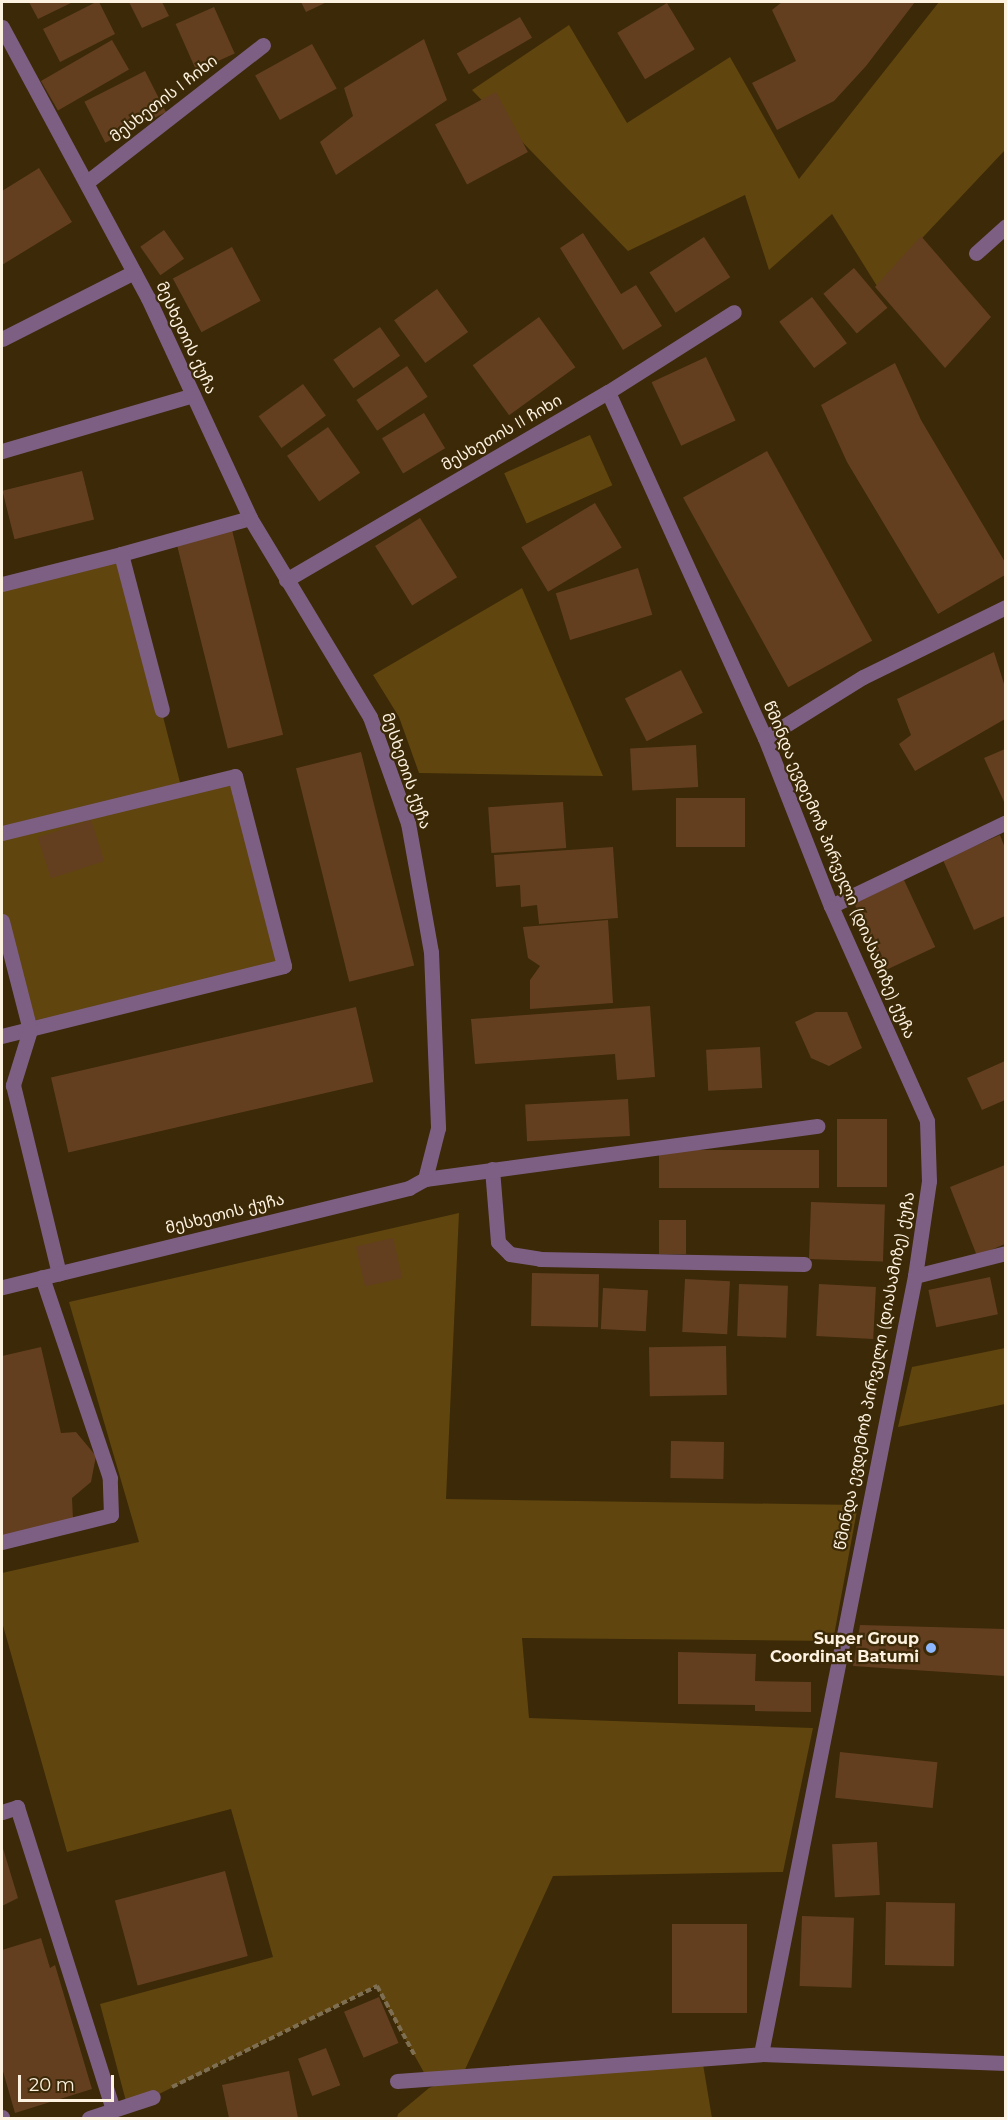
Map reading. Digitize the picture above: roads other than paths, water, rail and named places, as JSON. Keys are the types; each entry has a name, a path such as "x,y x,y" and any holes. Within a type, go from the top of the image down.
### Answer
{"street":[{"name":"მესხეთის ქუჩა","path":"2,27 134,272 250,518 370,717 408,823 431,952 438,1128 425,1179 409,1188 2,1287"},
{"name":"მესხეთის I ჩიხი","path":"87,182 263,45"},
{"path":"976,253 1005,226"},
{"path":"2,339 134,272"},
{"name":"მესხეთის II ჩიხი","path":"286,580 608,392 734,312"},
{"name":"წმინდა ევდემოზ პირველი (დიასამიზე) ქუჩა","path":"608,392 765,738 831,906 927,1121 929,1181 915,1276 761,2054"},
{"path":"2,451 193,395"},
{"path":"2,584 250,518"},
{"path":"121,554 162,710"},
{"path":"765,738 863,677 1005,607"},
{"path":"2,833 235,776 284,966 2,1036"},
{"path":"831,906 1005,822"},
{"path":"2,921 30,1030 13,1085 59,1272"},
{"path":"425,1179 818,1126"},
{"path":"492,1169 498,1242 510,1254 540,1259 804,1264"},
{"path":"915,1276 1005,1253"},
{"path":"2,1542 111,1515 110,1478 42,1277"},
{"path":"2,1812 17,1808 113,2110"},
{"path":"397,2081 761,2054 1005,2063"},
{"path":"88,2118 153,2097"}],"place":[{"name":"Super Group Coordinat Batumi","path":"931,1648"}]}
